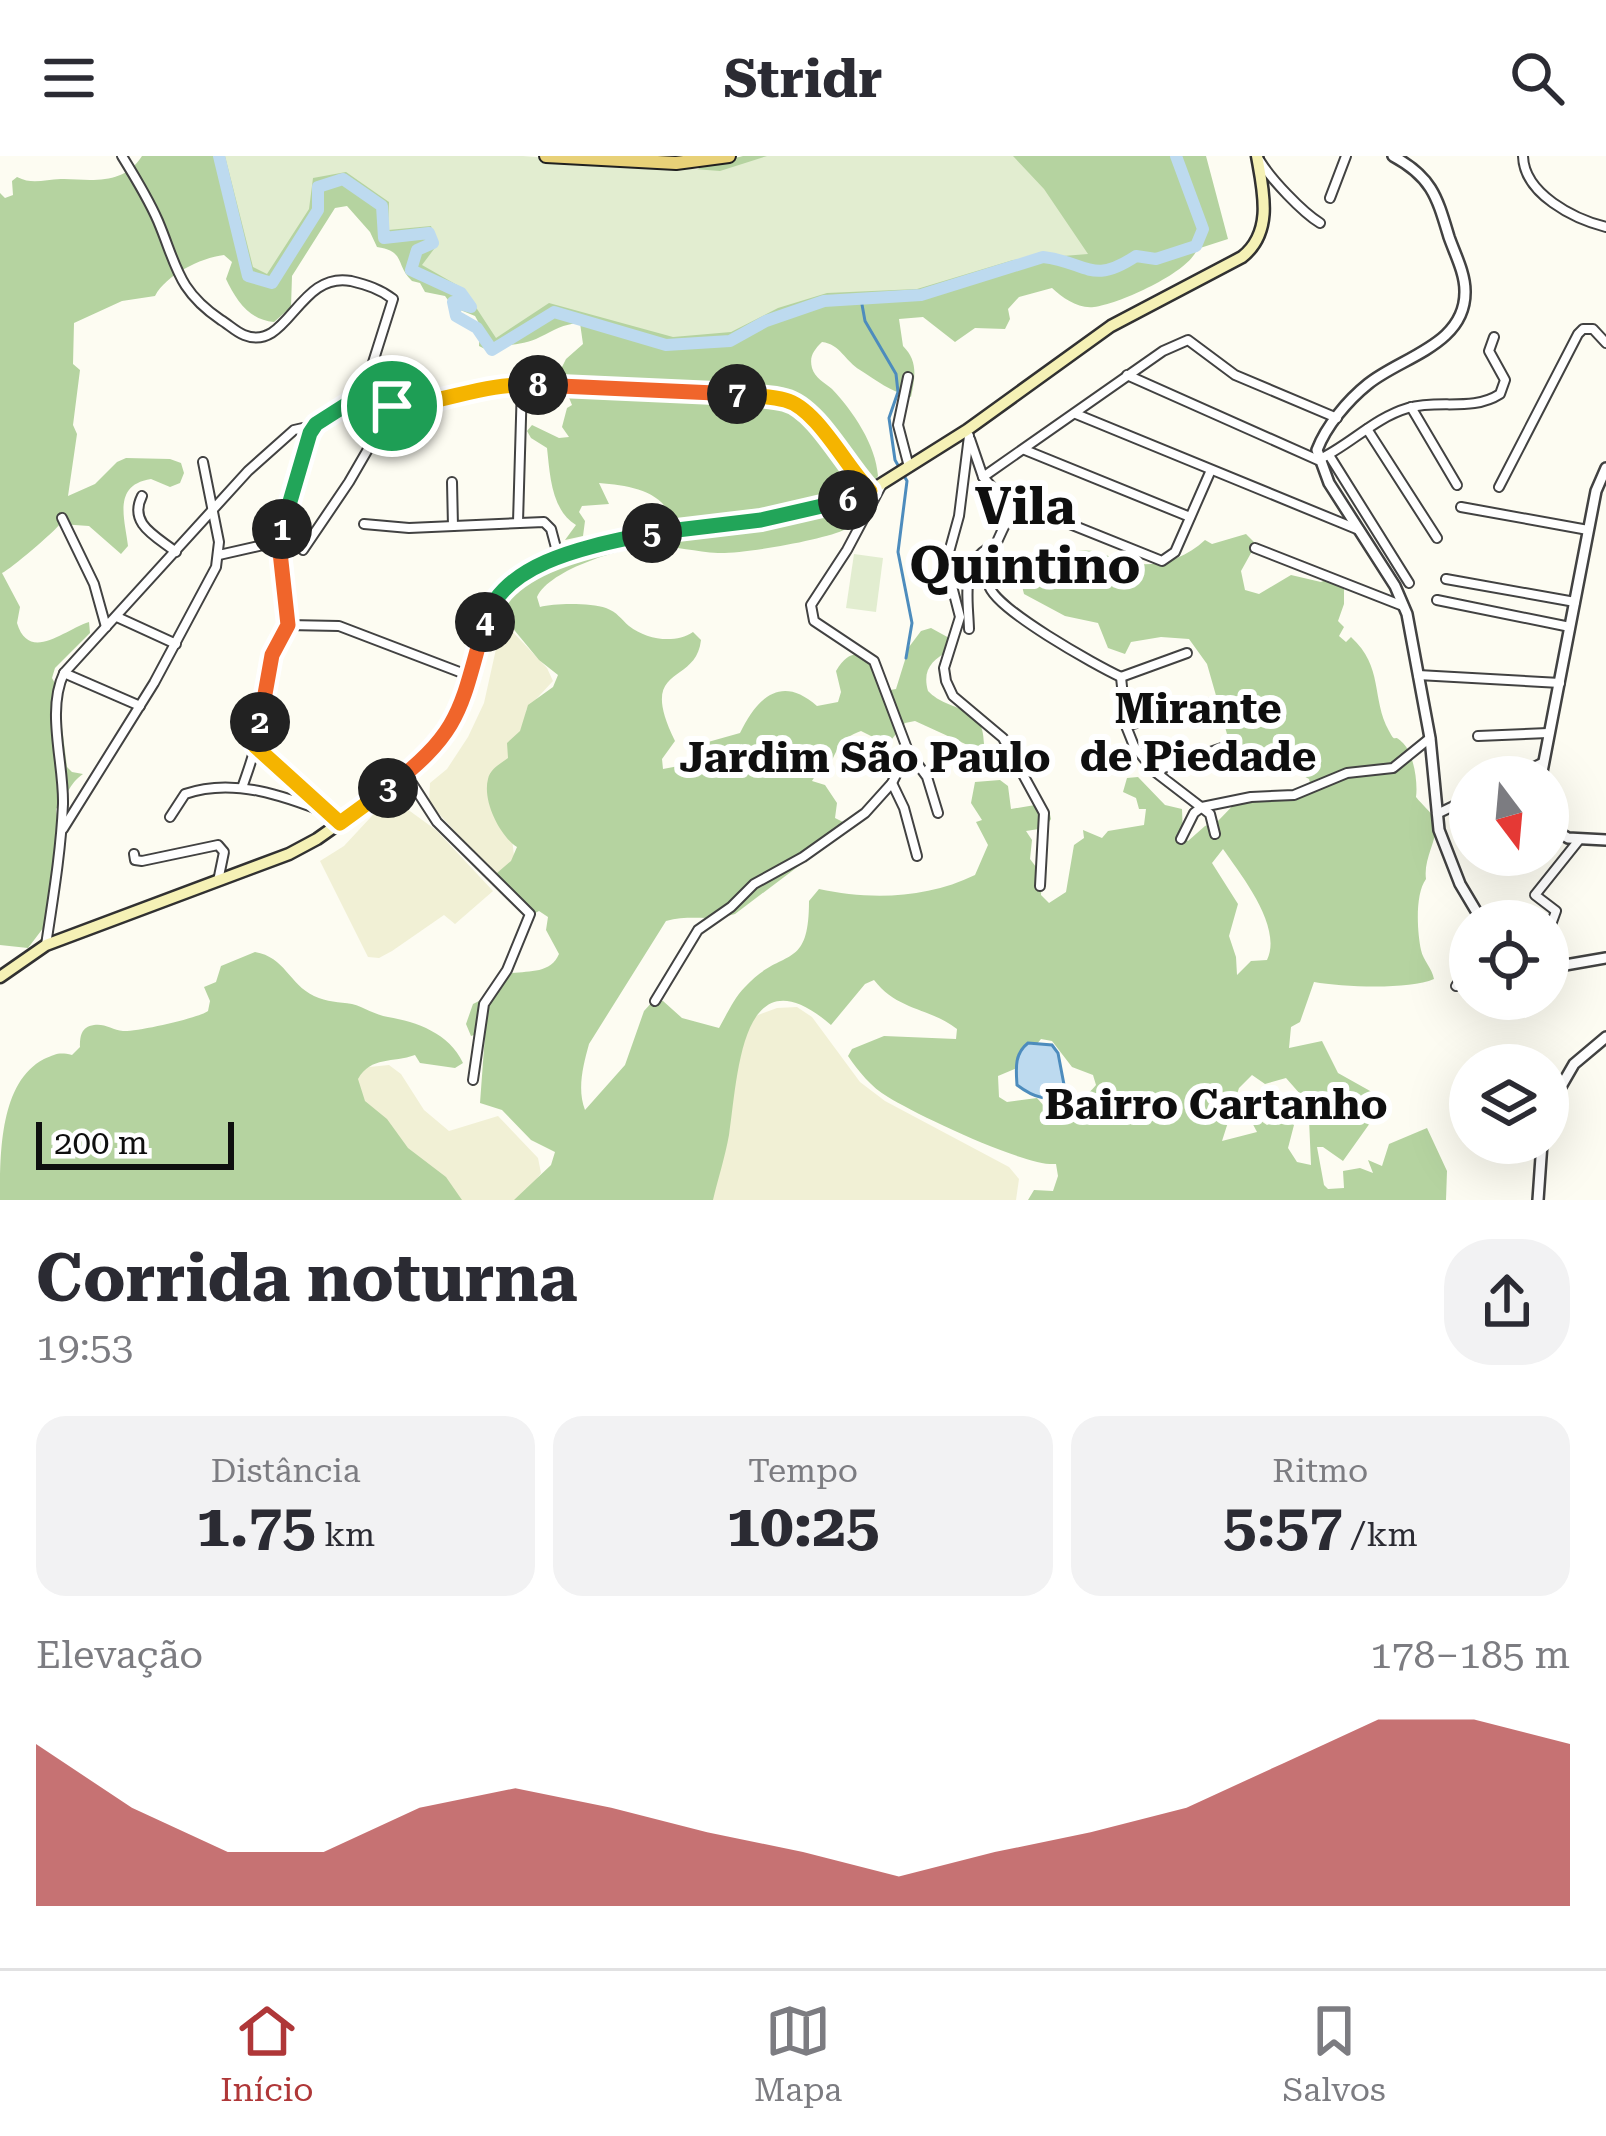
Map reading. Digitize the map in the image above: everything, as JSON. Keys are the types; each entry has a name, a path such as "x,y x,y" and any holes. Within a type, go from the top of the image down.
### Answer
{"main road":[{"path":"546,156 637,162 719,157"},
{"path":"0,977 46,946 290,854 406,774 448,734 458,716 488,612 499,593 530,570 667,530 808,513 881,485 968,433 1111,326 1249,252 1265,206 1258,156"}],"street":[{"path":"46,946 62,830 56,700 64,673 285,437 363,394 393,299 370,285 336,278 310,291 284,325 256,338 244,335 191,298 152,209 122,156"},
{"path":"1258,156 1269,176 1293,196 1299,210 1320,223"},
{"path":"1330,198 1346,156"},
{"path":"1393,156 1417,169 1438,200 1466,294 1453,326 1436,346 1372,381 1321,440 1323,457 1403,606 1430,738 1436,815 1446,853 1471,900"},
{"path":"1522,156 1527,176 1553,202 1606,227"},
{"path":"1499,488 1578,334 1587,328 1606,343"},
{"path":"1323,457 1411,407 1475,405 1500,394 1505,380 1490,351 1494,337"},
{"path":"983,477 1127,376 1188,340 1248,382 1337,418"},
{"path":"1127,376 1323,457 1409,583"},
{"path":"908,377 898,425 908,468"},
{"path":"518,522 522,384"},
{"path":"363,394 392,406 414,406 492,385 684,390 790,400 809,413 848,468 881,485 810,614 874,661 908,751 927,777 938,813"},
{"path":"303,550 392,406"},
{"path":"1411,407 1457,485"},
{"path":"1076,414 1361,531"},
{"path":"242,788 272,655 288,625 281,541 302,453 316,424"},
{"path":"1367,429 1437,538"},
{"path":"968,433 983,477 1000,496 1162,561 1175,551 1211,470"},
{"path":"968,433 959,516 946,563 960,617 944,668 946,681 953,696 1003,738 1044,813 1040,886"},
{"path":"1024,449 1190,517"},
{"path":"62,830 176,644 219,555 203,462"},
{"path":"1543,756 1596,491 1606,468"},
{"path":"452,482 453,526"},
{"path":"142,496 136,508 139,521 176,552"},
{"path":"1015,504 988,584 1002,607 1121,677"},
{"path":"1461,507 1588,530"},
{"path":"62,518 94,584 106,628"},
{"path":"364,524 549,525 559,559"},
{"path":"219,555 281,541"},
{"path":"969,629 969,569 975,556 998,544"},
{"path":"1255,548 1403,606"},
{"path":"1446,579 1575,602"},
{"path":"1437,600 1570,626"},
{"path":"117,617 176,644"},
{"path":"288,625 339,626 470,676"},
{"path":"1121,677 1186,653"},
{"path":"64,673 140,706"},
{"path":"1418,675 1560,683"},
{"path":"1121,677 1126,726 1134,746 1154,771 1210,814 1215,834"},
{"path":"1126,726 1208,703"},
{"path":"1478,736 1548,733"},
{"path":"1181,839 1202,807 1251,796 1294,795 1347,773 1393,768 1430,738"},
{"path":"255,746 340,823"},
{"path":"1154,771 1222,748"},
{"path":"655,1001 698,930 731,908 754,884 865,813 892,783 908,751"},
{"path":"406,774 437,822 530,914 506,970 484,1004 473,1080"},
{"path":"892,783 917,856"},
{"path":"170,817 184,794 242,788 296,800 329,814"},
{"path":"1436,815 1449,808"},
{"path":"1569,835 1606,840"},
{"path":"1541,900 1534,895 1579,840"},
{"path":"134,854 135,860 142,861 218,845 224,852 218,882"},
{"path":"1569,964 1606,958"},
{"path":"1569,1073 1606,1037"},
{"path":"1538,1200 1541,1164"}],"green space":[{"path":"142,156 503,156 694,172 743,156 1206,156 1228,239 1197,249 1192,258 1152,286 1094,307 1077,305 1052,288 1019,297 1008,309 1005,329 975,328 955,342 923,317 899,319 903,346 914,368 911,397 860,370 833,346 819,345 812,357 813,371 855,418 868,441 878,476 846,529 745,551 653,546 624,550 556,577 537,597 540,607 606,608 652,637 670,639 693,632 701,640 697,655 665,687 665,716 675,741 662,759 663,769 684,765 708,742 740,733 771,694 792,692 817,706 838,702 841,692 836,671 852,655 866,659 885,691 896,689 909,647 921,631 931,628 951,639 949,650 928,671 928,691 972,715 984,744 974,748 915,721 905,723 892,739 881,741 861,731 845,739 812,781 825,785 837,803 835,818 847,824 845,831 735,914 666,921 589,1044 581,1094 585,1110 625,1065 644,1011 653,1001 663,1001 682,1018 719,1028 734,1001 758,974 799,949 808,924 809,901 819,889 897,895 937,889 975,875 988,845 976,822 982,820 971,803 975,782 1000,780 1008,786 1011,809 1041,804 1049,810 1051,819 1045,828 1026,831 1032,840 1030,859 1042,875 1041,895 1049,903 1066,892 1074,845 1084,838 1083,830 1102,838 1108,831 1144,825 1146,809 1139,809 1136,798 1123,792 1127,778 1138,777 1165,805 1182,809 1183,837 1188,841 1217,822 1245,793 1293,796 1312,791 1309,779 1300,774 1255,769 1248,755 1231,748 1207,664 1189,639 1131,642 1125,654 1108,648 1098,623 1065,616 1024,594 1021,582 1041,573 1080,567 1078,551 1136,564 1157,563 1188,553 1205,540 1212,544 1246,534 1256,544 1241,571 1245,590 1259,594 1291,575 1321,582 1334,576 1344,585 1338,621 1344,627 1339,636 1346,642 1351,637 1368,660 1384,719 1393,738 1410,754 1416,797 1436,827 1418,913 1421,950 1434,979 1393,986 1314,982 1300,1022 1291,1027 1289,1048 1322,1041 1338,1073 1388,1101 1390,1115 1370,1123 1343,1161 1317,1147 1324,1185 1344,1188 1343,1171 1360,1168 1373,1173 1368,1160 1382,1166 1389,1144 1427,1128 1447,1171 1446,1200 1028,1200 1034,1190 1053,1191 1056,1164 997,1149 902,1105 871,1084 848,1056 852,1049 884,1036 956,1039 957,1029 893,998 874,980 865,984 831,1025 801,1005 778,1001 762,1010 741,1054 713,1200 514,1200 551,1165 555,1152 531,1140 502,1110 480,1103 485,1035 471,1036 466,1024 473,1004 481,1000 486,1004 512,973 545,968 559,954 546,930 548,917 539,911 526,918 524,901 500,885 497,873 511,861 517,847 494,818 487,788 491,772 508,758 507,743 520,731 528,705 553,687 558,675 499,618 501,598 563,560 675,525 655,497 635,488 599,483 609,504 582,506 583,536 565,540 576,525 557,501 547,448 527,431 532,425 559,438 569,437 562,427 572,405 559,373 583,344 580,323 489,351 479,346 480,325 475,316 412,281 396,255 377,247 347,206 335,208 292,276 291,307 274,322 250,313 239,301 226,279 232,262 224,255 185,269 155,296 122,301 74,323 73,364 80,370 68,496 95,484 126,458 170,459 181,463 184,473 180,483 170,487 151,479 131,488 124,505 128,546 121,554 89,526 60,524 2,573 20,607 17,623 30,641 48,640 89,622 90,633 55,668 52,678 67,767 83,774 56,809 61,843 47,923 28,948 0,945 0,193 5,198 13,195 12,181 17,177 97,180 117,176","holes":["1223,849 1258,902 1269,932 1267,960 1251,961 1237,975 1229,936 1238,904 1212,863","1041,1039 1052,1041 1072,1067 1093,1075 1096,1085 1075,1103 1051,1114 1037,1098 1007,1102 999,1097 998,1076 1017,1068","1252,1075 1265,1084 1286,1078 1308,1103 1323,1108 1319,1121 1309,1119 1311,1165 1297,1162 1288,1148 1294,1125 1291,1114 1267,1125 1261,1121 1262,1109 1251,1109 1248,1115 1257,1132 1222,1141 1239,1088"]},
{"path":"225,156 523,156 720,171 767,156 1013,156 1044,189 1088,254 1013,260 917,289 827,293 778,308 731,332 673,337 549,303 496,338 464,289 422,265 437,245 431,226 388,230 389,202 346,172 313,178 309,209 267,274 253,267"},
{"path":"854,554 883,558 876,612 846,608"},
{"path":"510,629 547,668 553,681 526,710 534,723 505,781 515,864 497,877 429,803 430,783 447,769 468,737 484,703 498,640"},
{"path":"396,801 436,830 493,891 455,924 444,915 392,951 379,958 368,957 320,861 344,846 384,803"},
{"path":"255,952 273,959 314,996 421,1026 457,1053 463,1063 455,1068 420,1063 415,1055 376,1063 358,1079 365,1101 387,1119 408,1148 446,1177 462,1200 0,1200 6,1120 29,1070 55,1055 72,1055 90,1026 130,1031 208,1011 210,1001 204,987 216,982 221,966"},
{"path":"797,1007 812,1017 860,1082 885,1101 1009,1167 1019,1179 1016,1200 710,1200 750,1018"},
{"path":"389,1065 401,1074 424,1110 449,1131 498,1116 538,1158 541,1173 529,1190 516,1200 444,1200 375,1140 353,1074"}],"water":[{"path":"1028,1043 1052,1045 1065,1090 1041,1097 1017,1085 1018,1057"}],"waterway":[{"path":"219,156 248,276 272,283 318,210 318,187 343,179 382,206 384,238 429,233 433,243 417,250 411,270 461,293 471,307 453,302 456,316 477,328 492,350 554,312 666,345 730,341 766,321 824,301 921,295 1043,257 1098,271 1136,256 1156,259 1196,246 1203,229 1176,156"},
{"path":"861,299 865,321 896,374 898,392 889,418 895,460 907,481 898,552 912,623 906,658"}],"district":[{"name":"Vila Quintino","path":"1025,535"},
{"name":"Mirante de Piedade","path":"1198,732"},
{"name":"Jardim São Paulo","path":"865,757"},
{"name":"Bairro Cartanho","path":"1216,1104"}],"route":[{"path":"522,384 684,390 790,400 809,413 870,491 808,513 667,530 612,542 530,570 492,603 458,716 448,734 427,758 340,823 255,746 272,655 289,617 280,552 282,526 302,453 316,424 363,394 392,406 414,406 492,385 522,384"}]}
